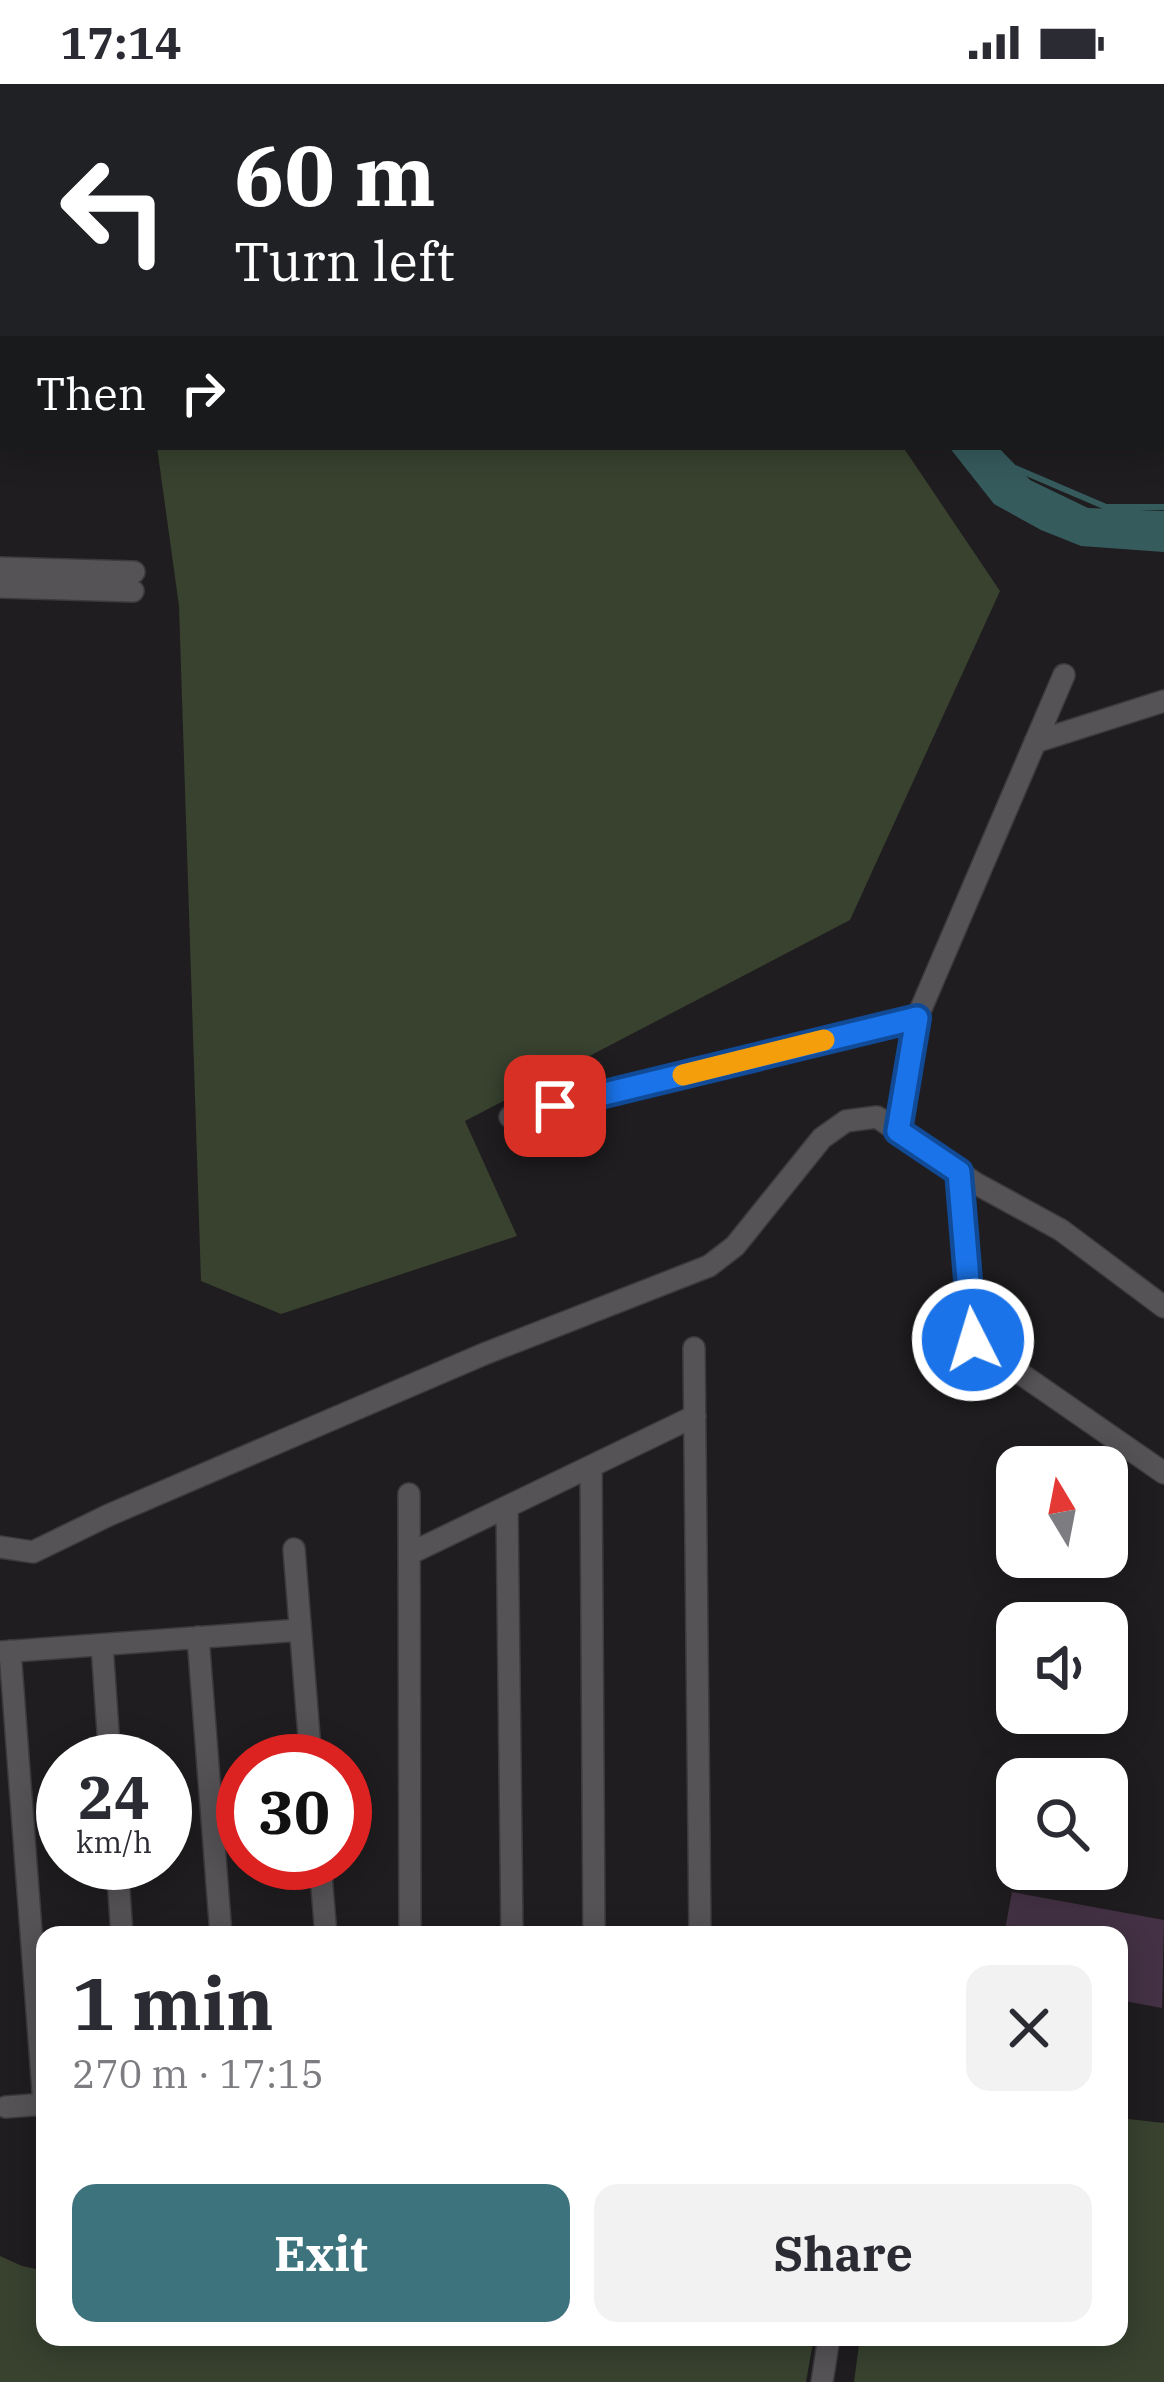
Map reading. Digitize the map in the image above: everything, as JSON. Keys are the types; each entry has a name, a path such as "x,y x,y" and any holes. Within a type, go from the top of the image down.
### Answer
{"street":[{"path":"0,568 134,581 0,587"},
{"path":"898,1131 917,1018 1064,675"},
{"path":"1035,742 1164,701"},
{"path":"510,1117 917,1018"},
{"path":"0,1547 34,1552 109,1515 464,1363 709,1266 735,1246 822,1138 846,1121 877,1117 959,1172 1061,1230 1164,1307"},
{"path":"959,1172 973,1340 1164,1473"},
{"path":"694,1348 700,1926"},
{"path":"409,1554 695,1416"},
{"path":"591,1466 594,1926"},
{"path":"409,1494 410,1926"},
{"path":"507,1507 512,1926"},
{"path":"294,1549 309,1734"},
{"path":"36,2011 5,1652 301,1630"},
{"path":"198,1637 220,1926"},
{"path":"102,1645 108,1734"},
{"path":"119,1890 121,1926"},
{"path":"322,1890 325,1926"},
{"path":"6,2107 36,2105"},
{"path":"822,2382 828,2346"}],"green space":[{"path":"157,450 905,450 1000,591 850,920 465,1121 517,1236 281,1314 201,1281 179,606"},
{"path":"1128,2119 1164,2123 1164,2382 854,2382 859,2346 1128,2346"},
{"path":"0,2256 36,2269 36,2346 812,2346 806,2382 0,2382"}],"water":[{"path":"951,450 1001,450 1030,480 1088,508 1164,511 1164,552 1081,546 994,504"}],"building":[{"path":"1012,1892 1164,1920 1162,2008 1128,2002 1128,1926 1006,1926"}],"waterway":[{"path":"1015,468 1106,507 1164,507"}],"slow traffic":[{"path":"683,1075 824,1040"}],"route":[{"path":"555,1106 917,1018 898,1131 959,1172 973,1340"}]}
